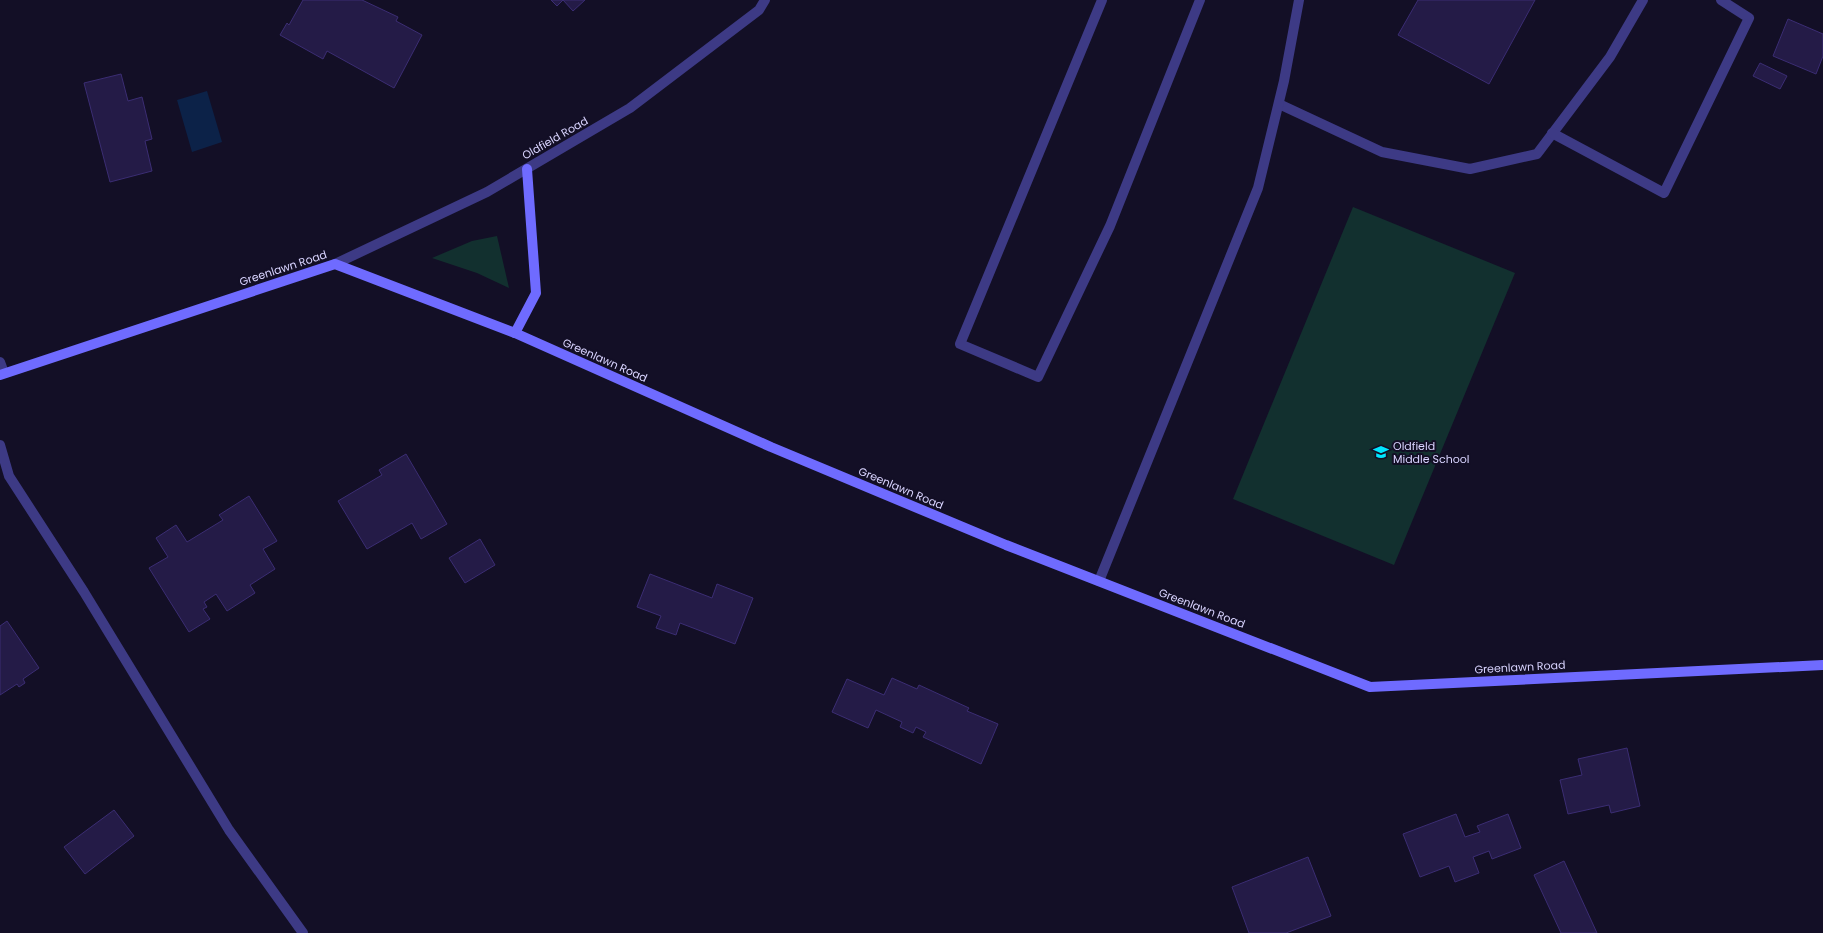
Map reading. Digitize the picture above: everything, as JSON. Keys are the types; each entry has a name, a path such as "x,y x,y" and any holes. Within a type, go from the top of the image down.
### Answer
{"main road":[{"path":"515,333 536,293 527,169"},
{"name":"Greenlawn Road","path":"2,374 335,264 515,333 771,447 999,542 1370,686 1823,665"}],"street":[{"name":"Oldfield Road","path":"335,264 487,192 630,108 759,10 765,0"},
{"path":"1102,0 960,344 1038,377 1110,226 1200,0"},
{"path":"1099,581 1258,188 1279,104 1299,0"},
{"path":"1279,104 1382,152 1470,169 1537,154 1610,57 1643,0"},
{"path":"1552,133 1664,193 1749,18 1721,0"},
{"path":"0,362 2,374"},
{"path":"0,445 9,476 84,592 229,830 303,933"}],"green space":[{"path":"1353,207 1515,273 1394,565 1233,499"},
{"path":"497,236 509,288 477,273 432,258 472,241"}],"water":[{"path":"207,91 222,142 192,152 177,100"}],"building":[{"path":"303,0 362,0 398,17 396,21 422,35 394,88 327,51 323,59 280,35 287,23 289,25"},
{"path":"551,0 563,0 557,6"},
{"path":"563,0 585,0 573,11"},
{"path":"1418,0 1535,0 1489,84 1398,35"},
{"path":"1788,19 1823,34 1823,56 1816,74 1773,56"},
{"path":"1760,63 1787,76 1780,89 1753,76"},
{"path":"121,74 128,101 142,97 152,139 145,141 152,171 110,182 84,83"},
{"path":"406,454 447,524 421,539 412,523 367,549 338,501 382,475 379,470"},
{"path":"249,496 277,541 263,549 275,569 250,585 255,593 227,611 216,594 204,602 207,607 203,609 210,619 189,632 149,568 168,557 156,538 176,525 187,542 223,520 219,515"},
{"path":"480,539 495,565 465,583 449,558"},
{"path":"650,574 712,598 717,584 753,598 735,644 680,623 676,635 656,628 661,616 637,607"},
{"path":"7,621 39,668 23,679 25,683 19,687 17,684 0,695 0,626"},
{"path":"892,678 917,689 919,685 969,708 967,711 998,724 981,764 923,737 926,732 916,727 913,733 900,727 902,722 876,710 868,728 832,712 847,679 884,695"},
{"path":"1627,748 1640,806 1611,813 1609,805 1568,814 1560,780 1582,775 1578,759"},
{"path":"114,810 134,836 85,874 64,847"},
{"path":"1456,814 1465,837 1480,832 1477,826 1508,814 1521,848 1492,859 1489,851 1473,857 1479,873 1455,882 1449,866 1420,877 1403,834"},
{"path":"1308,857 1331,916 1286,933 1249,933 1232,887"},
{"path":"1564,861 1597,933 1561,933 1534,875"}],"place":[{"name":"Oldfield Middle School","path":"1381,452"}]}
